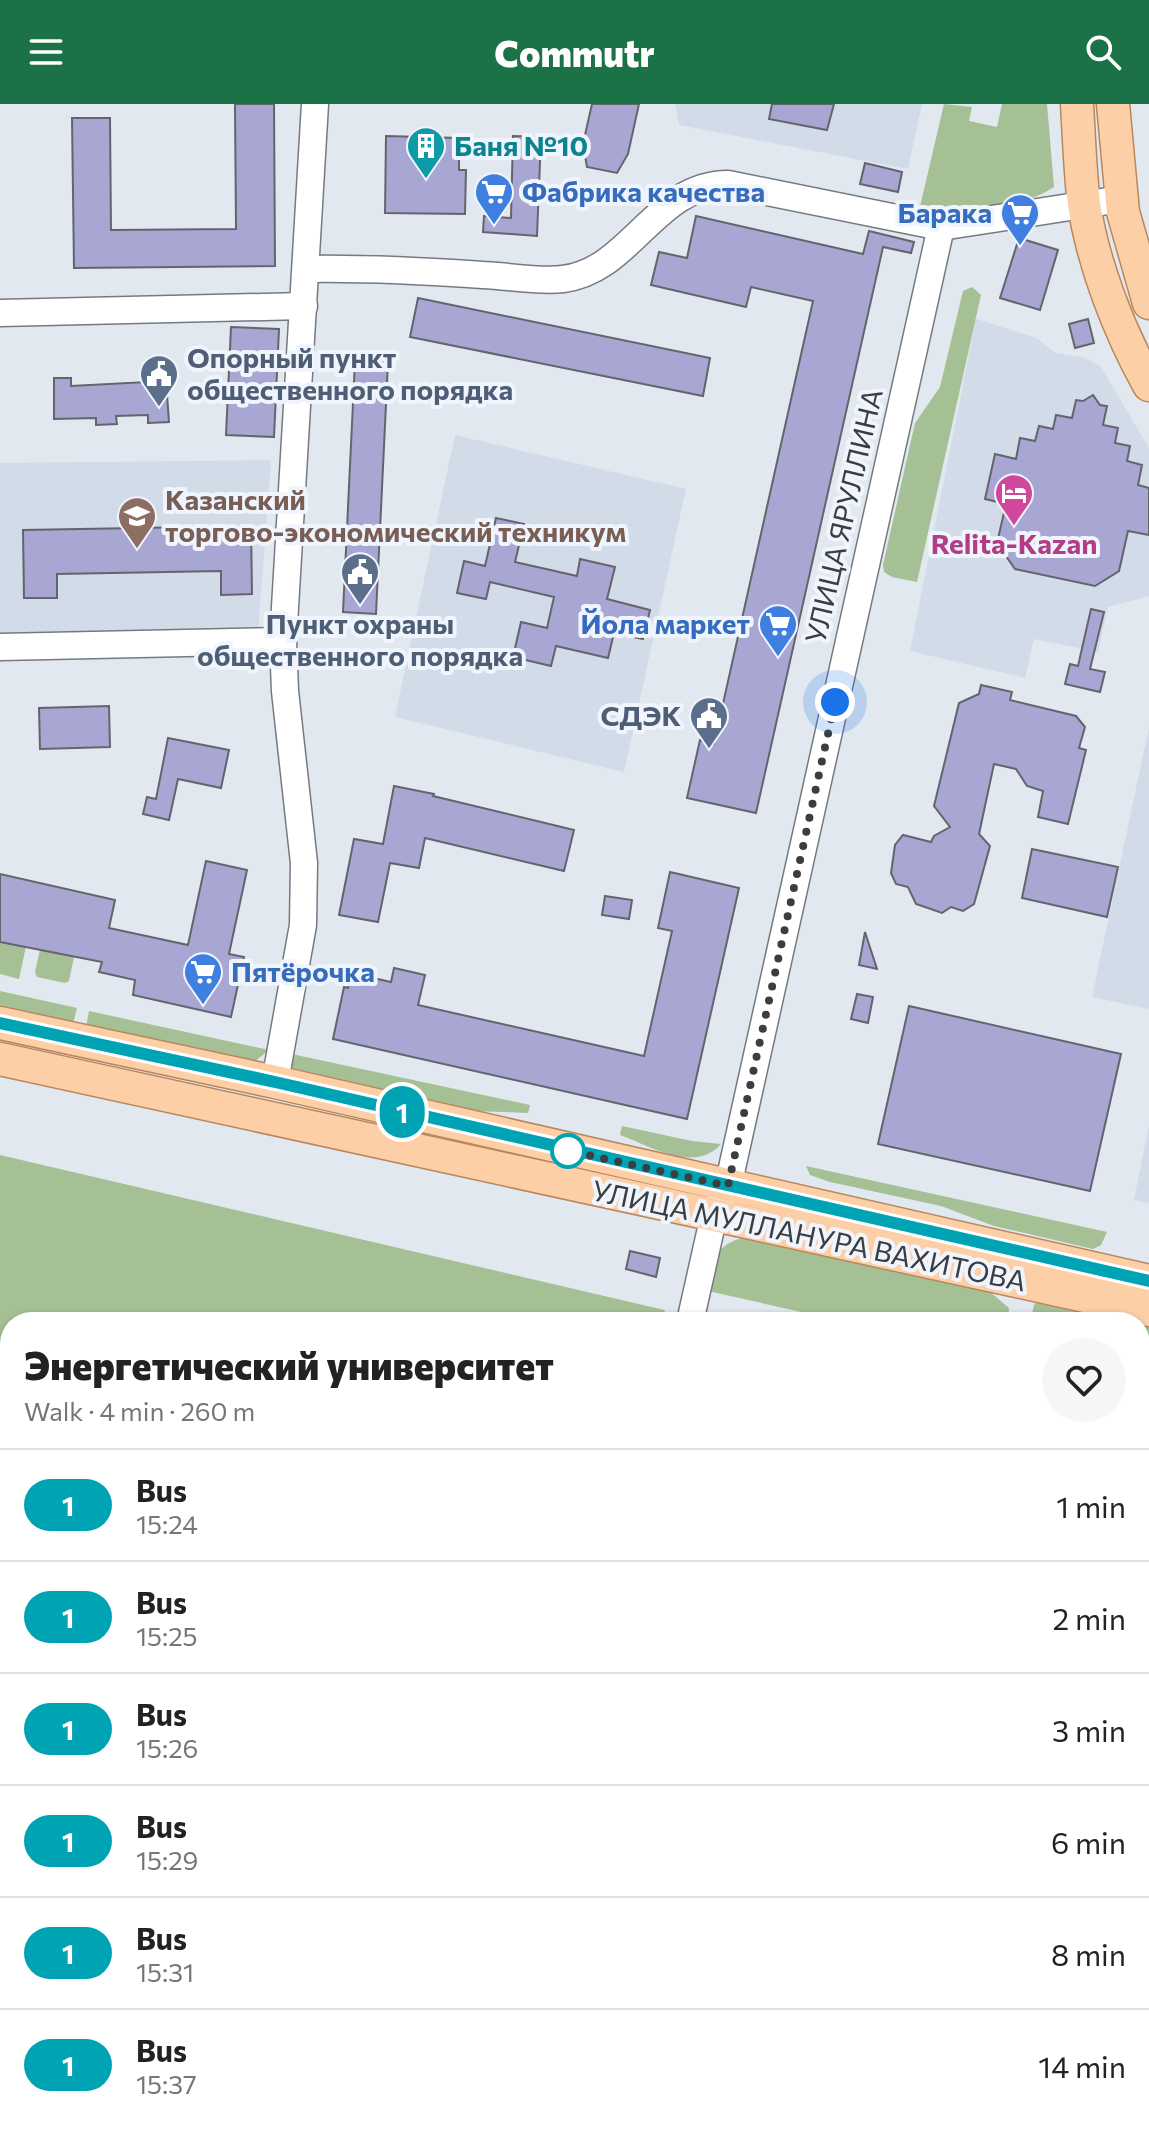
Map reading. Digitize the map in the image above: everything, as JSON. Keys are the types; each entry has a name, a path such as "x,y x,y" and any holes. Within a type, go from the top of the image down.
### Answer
{"main road":[{"path":"1077,104 1084,205 1093,246 1125,342 1149,385"},
{"path":"1113,104 1121,199 1132,251 1149,303"},
{"name":"УЛИЦА МУЛЛАНУРА ВАХИТОВА","path":"0,1023 275,1082 1149,1281"},
{"name":"УЛИЦА МУЛЛАНУРА ВАХИТОВА","path":"0,1059 1149,1310"}],"street":[{"path":"275,1082 303,925 304,863 285,691 283,641 315,104"},
{"path":"306,269 399,270 563,279 594,269 625,246 680,195 707,184 728,184 941,227 1121,199"},
{"name":"УЛИЦА ЯРУЛЛИНА","path":"692,1312 714,1215 728,1186 941,227"},
{"path":"0,313 304,306"},
{"path":"0,647 283,641"}],"shaded area":[{"path":"675,104 922,104 908,169 679,125"},
{"path":"976,319 1037,338 1055,353 1086,358 1101,367 1149,448 1149,596 1108,607 1098,652 1034,639 1025,678 910,651"},
{"path":"455,435 686,489 624,772 395,717"},
{"path":"271,460 258,633 0,638 0,463"},
{"path":"1149,727 1149,1009 1092,997"},
{"path":"1149,1126 1149,1203 1134,1200"}],"green space":[{"path":"944,104 972,107 969,121 997,127 1002,104 1047,104 1054,187 1040,195 1007,205 918,215"},
{"path":"972,287 981,295 917,582 892,577 884,572 883,565 915,423 940,387 963,291"},
{"path":"0,936 27,942 19,979 0,974"},
{"path":"41,945 75,952 69,981 65,983 37,977 35,972"},
{"path":"0,991 77,1008 73,1024 0,1009"},
{"path":"89,1011 269,1050 254,1062 86,1027"},
{"path":"287,1053 530,1105 528,1113 471,1111 296,1073"},
{"path":"622,1126 721,1144 710,1153 698,1157 672,1155 620,1135"},
{"path":"0,1155 665,1310 664,1312 0,1312"},
{"path":"806,1166 1107,1232 1101,1245 1093,1249 994,1226 941,1206 830,1182 810,1175"},
{"path":"748,1236 989,1291 1009,1308 1009,1312 801,1312 708,1291 718,1254 736,1240"},
{"path":"1039,1301 1097,1312 1032,1312"}],"building":[{"path":"235,104 274,104 275,266 74,268 72,118 110,118 111,230 236,229"},
{"path":"592,104 639,104 628,154 617,173 587,167 583,144"},
{"path":"772,104 834,104 827,130 769,119"},
{"name":"Баня №10","path":"386,136 459,138 459,170 466,170 465,214 385,213"},
{"path":"513,136 541,137 537,236 483,232 484,216 511,218"},
{"path":"865,163 902,172 898,192 860,184"},
{"path":"696,216 863,254 869,231 914,242 911,253 883,247 756,813 687,798 700,740 714,744 813,301 751,287 746,307 651,285 659,252 687,258"},
{"path":"1019,238 1058,250 1040,310 1000,298"},
{"path":"418,298 710,358 703,396 410,337"},
{"path":"1088,319 1094,343 1075,348 1069,324"},
{"path":"231,327 279,329 274,437 226,435"},
{"path":"355,361 388,362 376,614 343,612"},
{"path":"54,378 71,378 71,386 166,381 169,422 148,423 148,415 116,416 117,424 96,425 96,418 54,419"},
{"path":"1093,395 1100,405 1107,406 1103,425 1118,428 1115,443 1130,446 1127,461 1142,465 1138,485 1149,488 1149,535 1128,531 1119,571 1095,586 1015,569 997,543 1006,504 985,499 995,454 1016,459 1020,438 1035,441 1039,426 1053,429 1056,415 1072,418 1076,400 1083,401"},
{"path":"496,518 524,524 515,562 577,576 580,559 615,567 607,599 650,610 643,639 614,633 608,658 556,646 551,666 513,657 521,622 547,628 554,597 490,582 486,599 457,593 464,561 485,566"},
{"name":"Казанский торгово-экономический техникум","path":"251,526 252,594 221,595 221,571 57,574 57,598 24,598 23,530"},
{"path":"1091,609 1104,612 1090,669 1105,672 1100,692 1065,684 1070,664 1078,666"},
{"path":"981,685 1012,692 1010,700 1076,716 1085,727 1079,748 1086,750 1068,824 1038,817 1043,791 1027,786 1016,769 994,764 979,834 990,846 974,904 963,911 951,907 942,913 916,904 908,887 896,884 891,873 895,845 903,835 931,842 934,836 950,827 934,806 959,703 979,694"},
{"path":"109,706 110,747 40,749 39,708"},
{"path":"168,738 229,750 221,788 178,779 169,820 143,814 147,797 156,799"},
{"path":"394,786 574,830 564,871 425,838 419,868 390,863 378,922 339,915 354,839 383,844"},
{"path":"1032,849 1118,867 1107,917 1022,898"},
{"path":"206,861 247,870 229,954 244,957 231,1017 133,995 135,980 99,972 102,962 0,942 0,874 115,900 109,928 188,945"},
{"path":"670,872 739,888 687,1119 333,1039 344,987 348,988 351,973 391,982 394,968 425,975 418,1005 644,1056 672,931 658,928"},
{"path":"605,896 632,900 629,919 602,915"},
{"path":"865,932 877,969 859,965"},
{"path":"857,994 873,997 868,1023 851,1019"},
{"path":"909,1006 1121,1054 1090,1191 878,1144"},
{"path":"630,1251 660,1258 656,1277 626,1269"}],"bus line":[{"name":"1","path":"0,1023 275,1082 1149,1281"}],"place":[{"name":"Баня №10","path":"426,180"},
{"name":"Фабрика качества","path":"494,226"},
{"name":"Барака","path":"1020,247"},
{"name":"Опорный пункт общественного порядка","path":"159,408"},
{"name":"Relita-Kazan","path":"1014,527"},
{"name":"Казанский торгово-экономический техникум","path":"137,550"},
{"name":"Пункт охраны общественного порядка","path":"360,606"},
{"name":"Йола маркет","path":"778,658"},
{"name":"СДЭК","path":"709,750"},
{"name":"Пятёрочка","path":"203,1006"}],"route":[{"path":"568,1151 565,1150 728,1186 835,702"}]}
